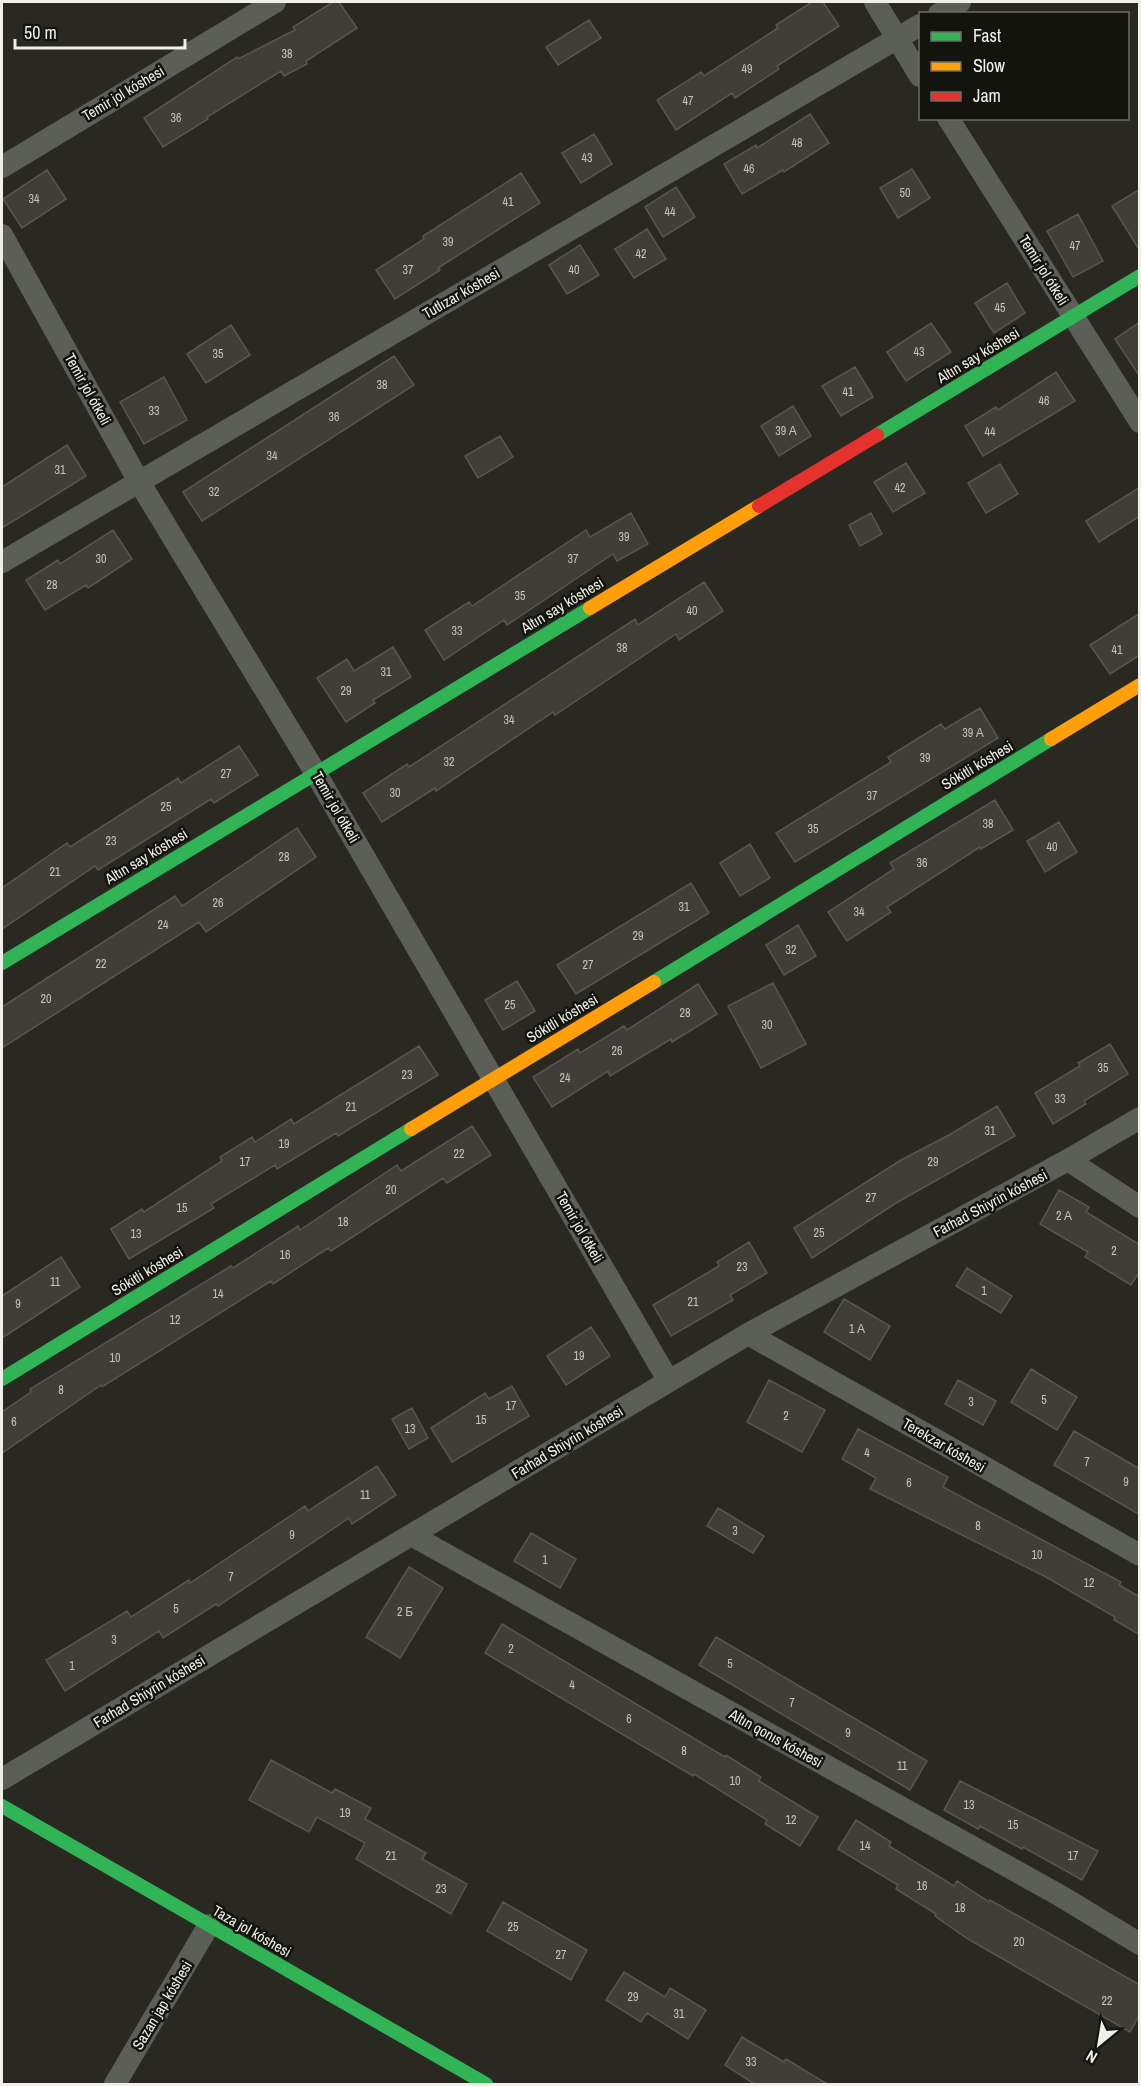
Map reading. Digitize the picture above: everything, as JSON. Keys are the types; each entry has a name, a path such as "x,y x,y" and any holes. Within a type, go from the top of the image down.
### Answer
{"street":[{"name":"Temir jol kóshesi","path":"2,167 276,2"},
{"path":"875,2 919,73"},
{"path":"942,12 960,2"},
{"name":"Tutlızar kóshesi","path":"2,562 138,480 919,26"},
{"name":"Temir jol ótkeli","path":"949,120 1140,422"},
{"name":"Temir jol ótkeli","path":"2,235 138,480 315,772 668,1380"},
{"name":"Altın say kóshesi","path":"2,963 1140,276"},
{"name":"Sókitli kóshesi","path":"2,1379 1140,685"},
{"name":"Farhad Shiyrin kóshesi","path":"2,1779 668,1380 1140,1118"},
{"path":"1068,1160 1140,1207"},
{"name":"Terekzar kóshesi","path":"748,1334 1140,1556"},
{"name":"Altın qonıs kóshesi","path":"411,1535 1059,1895 1140,1944"},
{"name":"Taza jol kóshesi","path":"2,1806 486,2085"},
{"name":"Sazan jap kóshesi","path":"114,2085 209,1925"}],"building":[{"path":"333,2 339,2 357,28 306,61 307,64 284,76 281,71 163,147 144,118 237,57 238,59 295,30 293,27"},
{"path":"812,2 823,2 839,26 777,66 779,69 735,98 732,93 676,130 657,100 701,72 704,76 778,28 776,25"},
{"path":"589,20 601,38 558,65 546,47"},
{"path":"810,114 829,143 784,172 783,170 742,194 724,164 756,145 757,148"},
{"path":"594,134 612,164 581,183 562,153"},
{"path":"912,169 930,198 898,218 880,188"},
{"path":"47,170 66,199 22,228 3,199"},
{"path":"521,173 540,203 438,268 440,270 395,299 376,270 424,239 423,236"},
{"path":"676,187 695,217 663,237 645,207"},
{"path":"1140,189 1140,251 1112,206"},
{"path":"1078,214 1103,261 1073,277 1047,231"},
{"path":"647,229 666,259 634,278 615,249"},
{"path":"580,245 599,275 567,294 549,265"},
{"path":"1007,283 1025,313 994,333 975,303"},
{"path":"1140,322 1140,377 1115,339"},
{"path":"931,323 951,352 906,381 887,352"},
{"path":"231,325 250,355 206,383 187,354"},
{"path":"394,356 414,385 202,521 183,492"},
{"path":"855,367 873,397 841,416 822,386"},
{"path":"1056,372 1075,401 983,456 965,426 996,407 998,410"},
{"path":"164,377 187,420 144,444 120,402"},
{"path":"793,406 811,436 779,456 761,426"},
{"path":"500,436 513,457 478,478 465,456"},
{"path":"67,445 86,476 2,528 2,487"},
{"path":"906,463 925,493 893,512 874,482"},
{"path":"1000,464 1018,494 986,513 968,483"},
{"path":"1140,487 1140,516 1099,542 1086,521"},
{"path":"631,513 648,544 617,561 613,554 507,625 504,620 444,660 425,630 469,602 472,606 586,530 590,537"},
{"path":"871,513 882,534 860,546 849,525"},
{"path":"113,530 132,559 88,588 86,585 45,610 26,580 58,560 60,564"},
{"path":"704,582 723,611 679,640 676,634 555,715 553,712 436,791 435,788 382,822 363,793 407,764 409,767 635,619 638,625"},
{"path":"1140,613 1140,655 1110,674 1090,645"},
{"path":"393,647 411,677 373,700 375,703 346,722 317,678 347,659 354,671"},
{"path":"980,708 998,738 795,862 776,833 891,762 888,757 941,724 945,729"},
{"path":"239,746 258,775 214,803 211,799 98,870 95,866 2,929 2,888 67,843 70,847 178,778 181,783"},
{"path":"995,800 1013,830 981,849 980,847 887,907 891,912 847,941 828,912 894,869 890,863"},
{"path":"1059,822 1077,852 1045,872 1027,841"},
{"path":"297,828 316,857 206,932 199,922 2,1048 2,1007 175,896 182,906"},
{"path":"750,844 770,878 740,896 720,863"},
{"path":"691,883 709,913 576,994 557,965"},
{"path":"798,925 816,956 784,975 766,945"},
{"path":"517,981 535,1011 503,1030 485,1000"},
{"path":"773,983 806,1044 761,1068 728,1006"},
{"path":"698,984 717,1014 610,1076 608,1071 552,1107 533,1077 578,1049 580,1053 624,1026 627,1030"},
{"path":"1110,1044 1128,1074 1084,1101 1086,1104 1053,1124 1035,1093 1080,1066 1078,1063"},
{"path":"419,1046 438,1075 338,1136 336,1133 277,1169 275,1165 211,1204 214,1208 129,1259 111,1229 142,1209 144,1212 222,1161 220,1157 252,1137 255,1142 291,1119 294,1124"},
{"path":"997,1106 1015,1136 896,1203 812,1258 794,1228 901,1160"},
{"path":"472,1126 491,1155 447,1183 443,1178 331,1251 328,1248 273,1284 271,1281 102,1387 101,1385 2,1453 2,1412 31,1392 30,1389 231,1266 233,1268 298,1226 300,1230 397,1165 401,1171"},
{"path":"1059,1190 1089,1207 1086,1212 1140,1245 1140,1271 1131,1285 1085,1257 1088,1252 1040,1224"},
{"path":"749,1242 767,1273 730,1295 733,1300 671,1336 653,1305 719,1266 717,1262"},
{"path":"61,1257 80,1287 2,1338 2,1296"},
{"path":"967,1268 1012,1296 1001,1313 956,1286"},
{"path":"844,1299 890,1326 870,1360 824,1332"},
{"path":"591,1327 610,1356 566,1385 547,1356"},
{"path":"1031,1369 1077,1397 1057,1430 1011,1402"},
{"path":"769,1380 825,1410 802,1452 747,1422"},
{"path":"958,1380 996,1401 983,1425 945,1404"},
{"path":"512,1386 529,1416 452,1462 431,1428 485,1393 489,1399"},
{"path":"412,1408 428,1438 409,1449 392,1419"},
{"path":"858,1429 948,1477 943,1487 1121,1582 1119,1585 1140,1597 1140,1635 1114,1620 1115,1617 1046,1577 870,1489 876,1478 842,1459"},
{"path":"1074,1431 1140,1469 1140,1515 1054,1465"},
{"path":"377,1466 396,1495 352,1524 349,1518 218,1606 216,1604 163,1638 159,1631 65,1691 46,1660 127,1611 131,1617 189,1580 190,1583 305,1506 308,1511"},
{"path":"718,1508 764,1536 753,1553 707,1526"},
{"path":"531,1533 576,1559 560,1588 514,1561"},
{"path":"409,1567 443,1588 400,1658 366,1637"},
{"path":"502,1624 725,1757 726,1755 761,1777 759,1781 818,1817 800,1846 765,1824 767,1820 694,1774 693,1776 485,1653"},
{"path":"716,1637 927,1761 910,1790 699,1665"},
{"path":"271,1760 332,1793 335,1789 371,1808 365,1819 426,1853 422,1859 467,1884 451,1914 356,1859 365,1843 317,1817 309,1832 249,1800"},
{"path":"960,1781 1098,1851 1082,1880 1023,1847 1022,1849 980,1826 978,1829 944,1810"},
{"path":"856,1820 891,1842 889,1846 954,1886 957,1881 989,1902 990,1900 1140,1985 1140,2014 1130,2032 968,1939 935,1916 936,1914 896,1889 898,1885 838,1849"},
{"path":"503,1902 587,1950 571,1980 487,1931"},
{"path":"624,1972 665,1997 670,1988 706,2010 688,2039 647,2013 641,2022 606,2000"},
{"path":"742,2037 784,2062 786,2059 829,2085 756,2085 725,2065"}],"traffic: fast":[{"path":"877,435 1140,276"},
{"path":"2,963 590,608"},
{"path":"654,982 1051,739"},
{"path":"2,1379 411,1129"},
{"path":"2,1806 486,2084"}],"traffic: slow":[{"path":"590,608 759,506"},
{"path":"1051,739 1140,685"},
{"path":"411,1129 654,982"}],"traffic: jam":[{"path":"759,506 877,435"}]}
